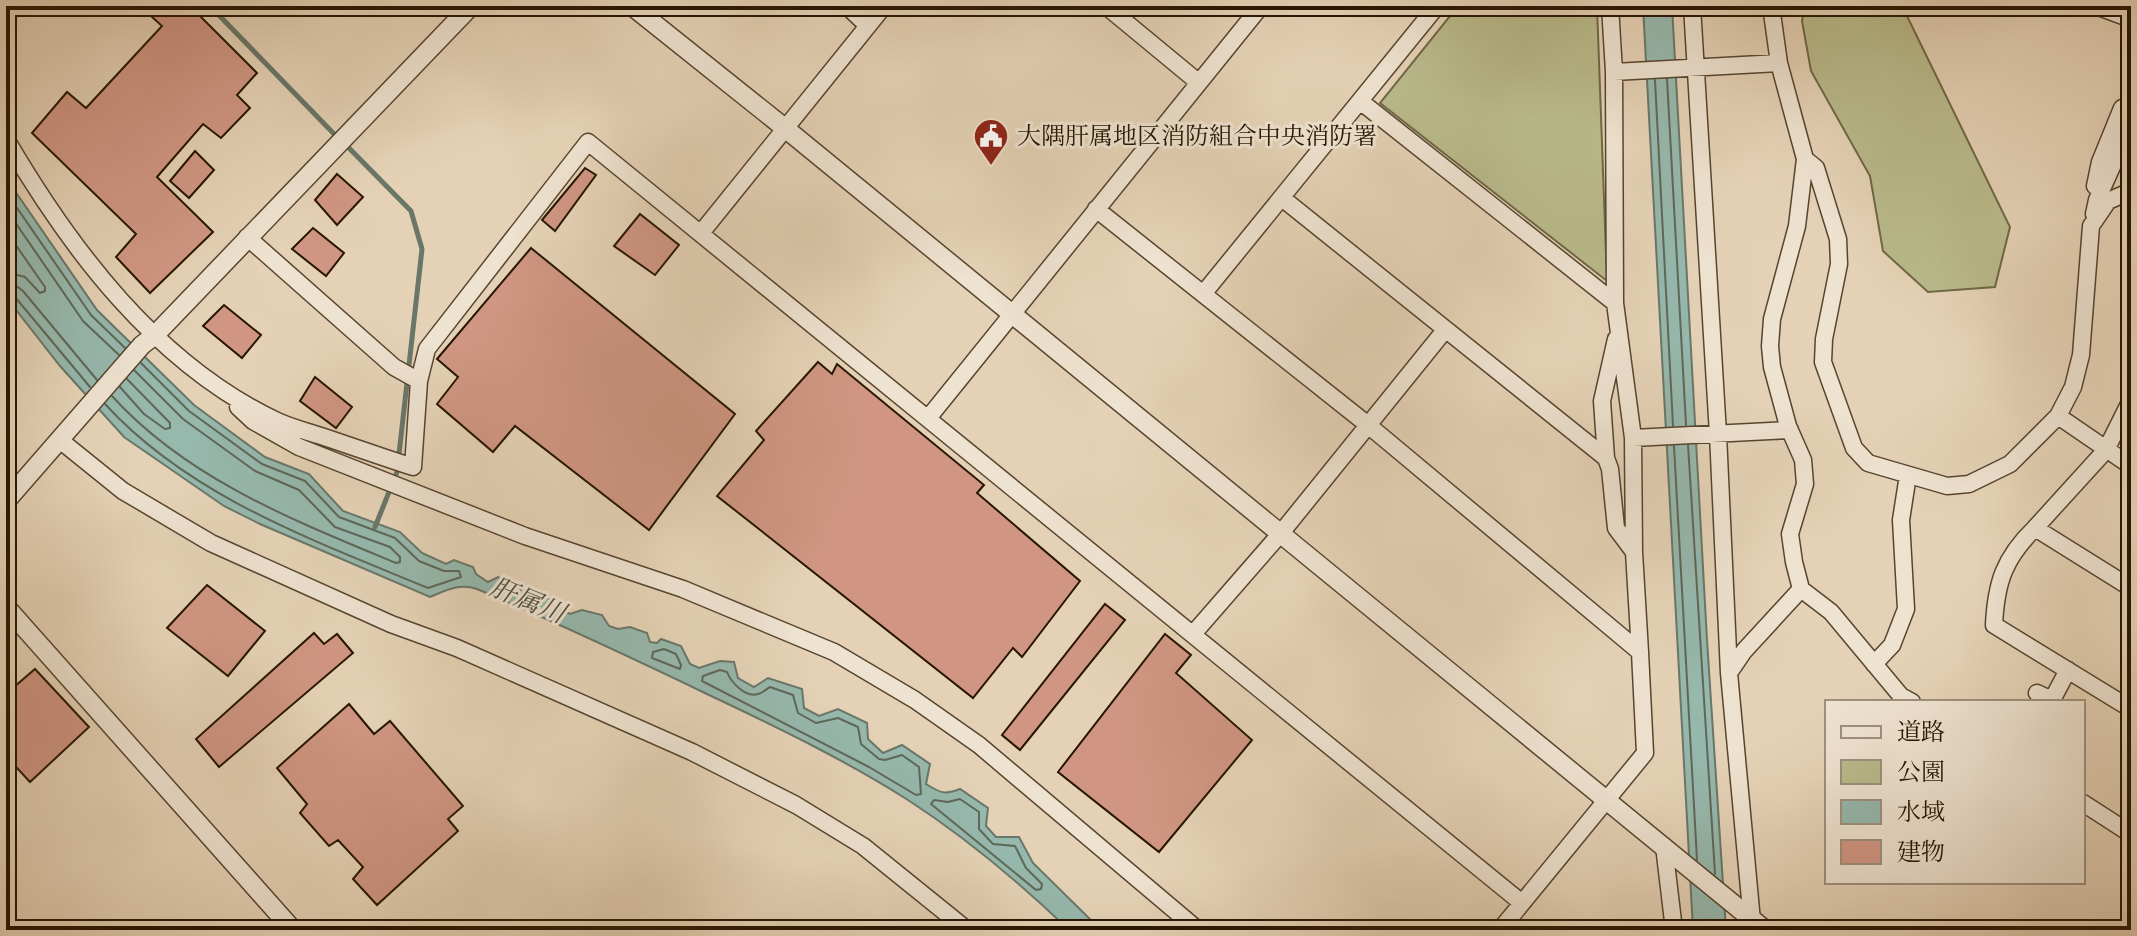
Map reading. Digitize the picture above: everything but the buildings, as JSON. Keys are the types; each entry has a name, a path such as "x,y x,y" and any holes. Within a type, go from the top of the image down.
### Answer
{"street":[{"path":"6,501 148,340 471,6"},
{"path":"632,6 1759,925"},
{"path":"847,6 868,26"},
{"path":"701,233 884,6"},
{"path":"1106,6 1198,82"},
{"path":"929,417 1261,6"},
{"path":"1203,294 1437,6"},
{"path":"1500,930 1645,753 1634,552 1633,438 1615,303 1614,72 1610,6"},
{"path":"1692,6 1693,69 1729,673 1759,925"},
{"path":"1771,6 1779,63 1805,159 1797,226 1772,319 1770,346 1772,367 1790,430 1803,460 1805,484 1790,534 1801,589 1831,612 1901,696 1908,700"},
{"path":"2096,6 2126,13"},
{"path":"1614,72 1779,63"},
{"path":"1360,101 1615,303"},
{"path":"2097,200 2095,182 2100,162 2122,108"},
{"path":"1805,159 1816,168 1838,239 1839,264 1824,339 1823,362 1854,448 1868,463 1947,486 1969,484 2010,464 2058,416 2073,387 2081,355 2091,226 2097,200 2131,124"},
{"path":"6,139 62,227 148,340 216,388 253,421 299,447 525,536 683,589 834,652 915,700 979,745 1198,930"},
{"path":"216,388 277,421 413,467 417,380 427,349 588,142 1522,903"},
{"path":"2091,226 2108,201 2131,191"},
{"path":"1282,198 1606,458"},
{"path":"1096,209 1368,425 1640,652"},
{"path":"247,237 396,369 417,380"},
{"path":"1618,329 1602,401 1606,458 1610,469 1616,528 1634,552"},
{"path":"1193,634 1281,533 1445,330"},
{"path":"2131,400 2106,450 2017,546 2004,567 1995,594 1994,625 2131,709"},
{"path":"2058,416 2131,466"},
{"path":"1633,438 1790,430"},
{"path":"64,437 123,491 211,543 391,624 457,648 692,752 796,805 863,846 967,930"},
{"path":"1874,664 1892,645 1906,609 1901,520 1908,475"},
{"path":"2035,528 2131,588"},
{"path":"1729,673 1744,651 1801,589"},
{"path":"6,607 293,930"},
{"path":"2037,693 2052,700 2068,670"},
{"path":"2085,804 2131,834"},
{"path":"1668,849 1674,930"}],"green space":[{"path":"1458,6 1597,6 1607,281 1380,103"},
{"path":"1805,6 1904,6 2010,227 1995,287 1928,292 1883,251 1870,176 1811,71 1802,21"}],"water":[{"path":"1643,6 1672,6 1726,930 1693,930"},
{"name":"肝属川","path":"6,178 97,310 194,405 265,457 309,474 343,511 400,532 422,553 446,564 454,560 473,567 476,574 488,582 498,577 513,583 520,590 525,587 547,595 552,606 570,614 582,610 602,615 609,626 618,629 630,627 647,633 650,642 657,643 661,639 681,646 690,664 699,668 720,661 734,662 738,678 754,687 768,678 802,689 804,708 819,716 838,709 867,723 868,739 883,753 902,745 930,764 926,784 943,792 960,789 988,808 986,826 996,837 1019,837 1033,863 1101,930 1069,930 992,861 929,814 860,771 760,719 594,640 477,589 459,587 430,597 224,506 124,437 60,366 6,297"}],"waterway":[{"path":"210,6 337,137"},
{"path":"345,144 411,211 422,249 397,472 375,527"}],"place":[{"name":"大隅肝属地区消防組合中央消防署","path":"991,167"}]}
